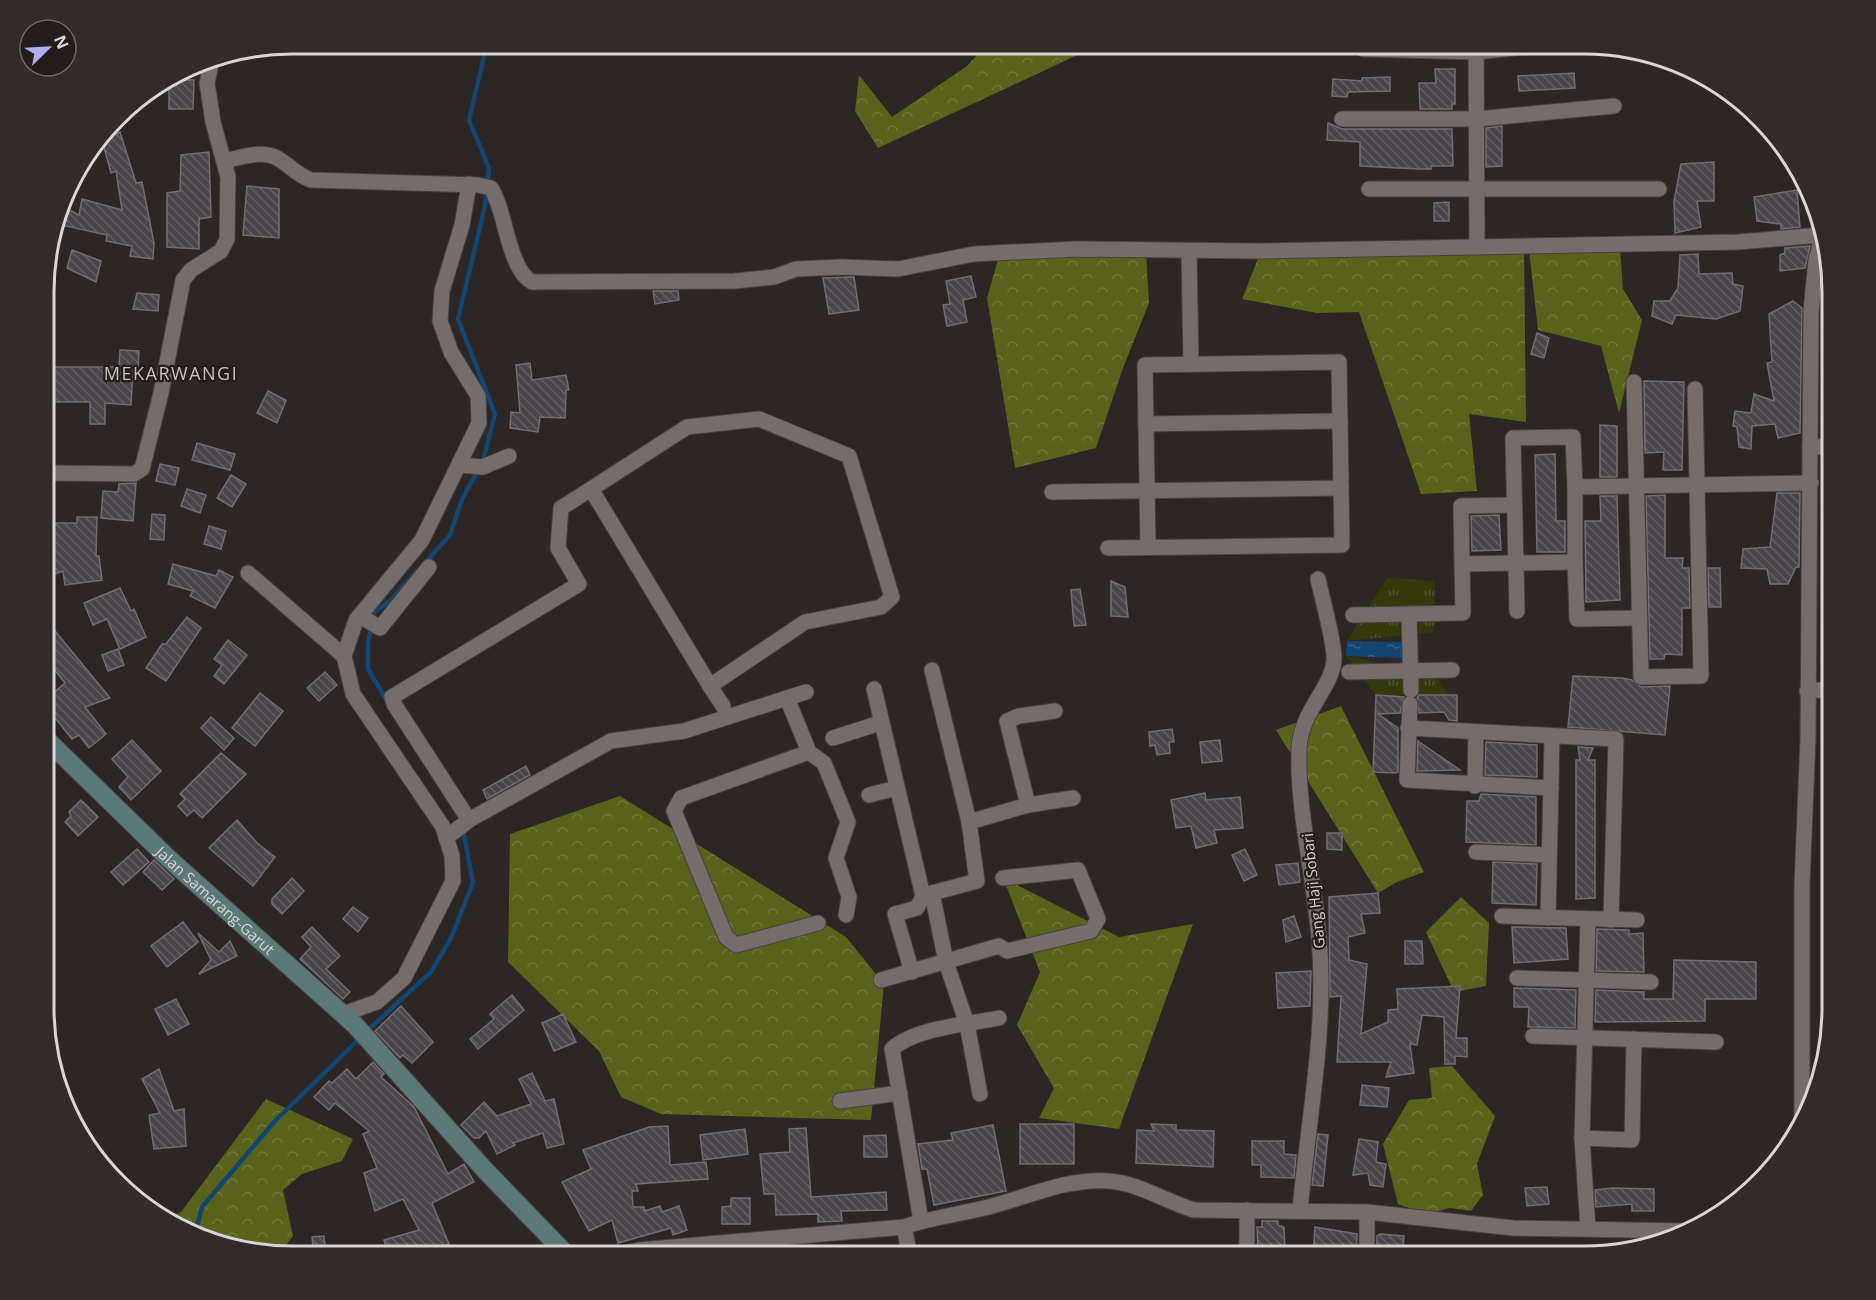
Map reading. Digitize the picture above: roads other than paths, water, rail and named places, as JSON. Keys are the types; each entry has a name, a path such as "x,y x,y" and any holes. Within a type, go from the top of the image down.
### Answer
{"main road":[{"name":"Jalan Samarang-Garut","path":"54,747 168,858 349,1019 484,1169 558,1246"}],"street":[{"path":"1476,54 1477,246"},
{"path":"54,472 134,474 142,469 161,393 183,280 191,270 221,251 227,239 229,194 207,83 210,69"},
{"path":"1342,119 1477,119 1614,106"},
{"path":"224,161 263,154 276,157 302,177 311,180 479,186 499,200 513,254 525,276 532,282 735,281 774,277 796,269 898,268 974,254 1076,249 1189,251 1738,242 1815,236"},
{"path":"368,621 471,466 481,412 478,396 452,352 440,321 442,291 462,225 479,186"},
{"path":"1369,189 1478,191 1659,189"},
{"path":"1189,251 1191,364"},
{"path":"1802,1103 1802,884 1807,691 1811,312 1818,251"},
{"path":"1108,548 1342,544 1339,362 1145,365 1148,547"},
{"path":"1634,382 1641,677 1701,676 1695,389"},
{"path":"469,820 394,704 392,697 579,584 558,548 561,508 687,427 759,419 849,456 892,597 881,607 805,622 710,686"},
{"path":"1146,424 1340,421"},
{"path":"1517,611 1513,438 1573,437 1577,619 1639,618"},
{"path":"1810,447 1822,447"},
{"path":"471,466 509,456"},
{"path":"1575,487 1810,483"},
{"path":"1052,492 1341,488"},
{"path":"591,489 723,706"},
{"path":"1353,615 1463,613 1461,506 1514,505"},
{"path":"1462,564 1575,562"},
{"path":"349,1019 377,1002 404,978 453,881 449,835 352,694 344,656 349,637 429,567"},
{"path":"248,573 344,656"},
{"name":"Gang Haji Sobari","path":"1300,1211 1316,1077 1321,1005 1320,939 1307,844 1299,750 1301,727 1327,679 1334,660 1318,579"},
{"path":"1409,614 1410,697 1407,780 1475,786 1551,788"},
{"path":"932,670 969,822 977,881"},
{"path":"1349,672 1452,670"},
{"path":"874,689 880,723 897,788 946,962 967,1024 980,1094"},
{"path":"1807,691 1822,690"},
{"path":"449,835 469,820 611,741 684,731 806,692"},
{"path":"787,699 809,752 824,763 848,822 836,858 849,897 846,915"},
{"path":"1028,805 1007,722 1018,717 1055,711"},
{"path":"833,738 880,723"},
{"path":"1408,728 1616,739 1611,920"},
{"path":"1475,786 1476,732"},
{"path":"1548,918 1552,736"},
{"path":"809,752 681,798 674,811 726,937 736,945 818,923"},
{"path":"869,795 897,788"},
{"path":"969,822 1028,805 1073,798"},
{"path":"1476,852 1549,855"},
{"path":"881,980 912,972 999,946 1007,951 1091,931 1098,919 1078,870 977,881 928,895 917,909 895,914 912,972"},
{"path":"1502,916 1637,920"},
{"path":"1588,919 1582,1138 1588,1229"},
{"path":"1517,978 1651,982"},
{"path":"921,1221 892,1049 899,1042 918,1034 999,1018"},
{"path":"1533,1036 1716,1042"},
{"path":"1582,1138 1632,1140 1634,1039"},
{"path":"840,1101 900,1093"},
{"path":"685,1246 904,1227 921,1221 990,1207 1078,1182 1108,1181 1145,1188 1171,1203 1194,1210 1367,1212 1513,1228 1668,1230"},
{"path":"1246,1210 1246,1246"},
{"path":"1367,1212 1367,1246"},
{"path":"904,1227 908,1246"}],"water":[{"path":"1347,641 1402,642 1402,658 1346,656"}],"waterway":[{"path":"483,461 495,414 458,319 485,206 489,168 469,120 485,54"},
{"path":"424,564 450,535 462,499 479,469"},
{"path":"387,701 368,669 368,644 373,613 390,601 416,572"},
{"path":"367,1031 431,972 451,938 473,883 463,829"},
{"path":"197,1226 202,1207 275,1121 361,1037"}],"district":[{"name":"MEKARWANGI","path":"171,373"}]}
